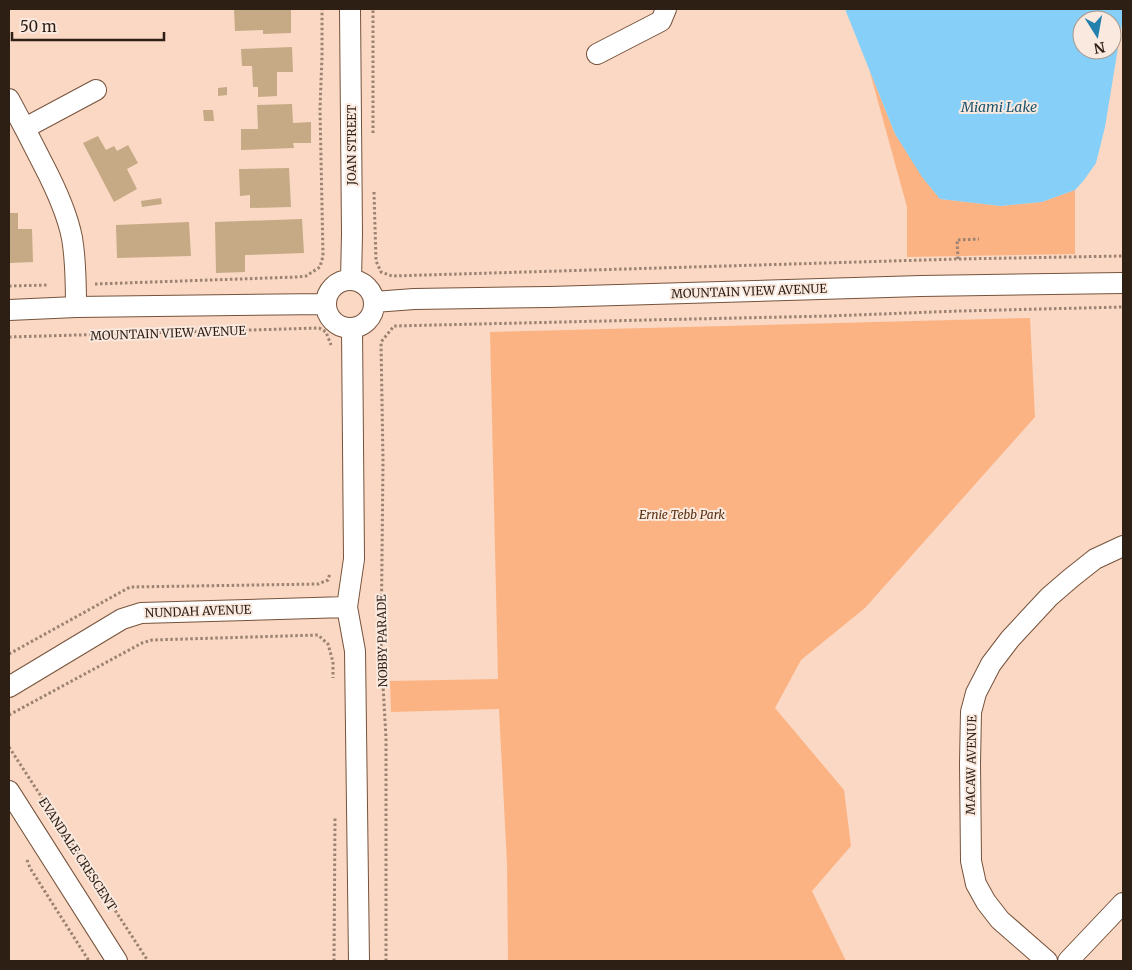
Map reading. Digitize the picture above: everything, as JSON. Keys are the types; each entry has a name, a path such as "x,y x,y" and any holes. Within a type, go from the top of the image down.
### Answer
{"street":[{"name":"JOAN STREET","path":"350,9 351,280"},
{"path":"597,54 661,21 666,9"},
{"path":"25,128 96,90"},
{"path":"9,100 54,186 64,212 72,238 76,307"},
{"path":"351,280 358,281 369,289 373,295 374,309 367,322 361,326 346,328 338,325 332,319 326,304 331,290 336,285 343,281 351,280"},
{"name":"MOUNTAIN VIEW AVENUE","path":"374,302 414,299 549,297 930,285 1123,283"},
{"name":"MOUNTAIN VIEW AVENUE","path":"9,310 76,307 326,304"},
{"path":"352,328 354,559 347,607 355,651 359,961"},
{"name":"MACAW AVENUE","path":"1047,961 1000,920 986,902 976,884 971,861 971,712 976,693 991,664 1010,639 1071,578 1095,559 1123,546"},
{"name":"NUNDAH AVENUE","path":"9,687 122,619 141,613 347,607"},
{"name":"EVANDALE CRESCENT","path":"9,791 117,961"},
{"path":"1068,961 1123,903"}],"path":[{"path":"76,284 297,277 306,276 320,267 323,256 320,109 322,9"},
{"path":"373,9 373,142"},
{"name":"MOUNTAIN VIEW AVENUE","path":"374,189 376,261 381,272 392,276 958,259 1123,256"},
{"path":"958,259 957,240 979,239"},
{"path":"9,286 49,285"},
{"name":"MOUNTAIN VIEW AVENUE","path":"394,326 1123,307"},
{"name":"NOBBY PARADE","path":"386,961 386,738 381,651 383,462 380,342 394,326"},
{"name":"MOUNTAIN VIEW AVENUE","path":"9,337 319,328 326,332"},
{"path":"9,715 142,643 152,640 318,635 328,644 333,662 333,685"},
{"name":"EVANDALE CRESCENT","path":"9,747 148,961"},
{"path":"334,961 335,814"},
{"path":"24,852 30,868 89,961"}],"green space":[{"path":"869,69 895,134 940,199 1001,206 1042,202 1075,190 1075,254 907,257 907,207"},
{"name":"Ernie Tebb Park","path":"1030,318 1035,417 865,608 801,660 775,708 844,790 851,846 812,891 846,961 508,961 507,864 499,709 391,712 390,681 498,679 490,332"}],"water":[{"name":"Miami Lake","path":"845,9 1123,9 1122,23 1122,10 1072,10 1072,60 1116,60 1105,127 1096,163 1075,190 1042,202 1001,206 940,199 922,177 895,134"}],"building":[{"path":"234,9 291,9 291,33 263,34 263,30 235,31"},
{"path":"292,47 293,72 277,72 277,96 258,97 258,87 253,87 252,66 242,66 241,49"},
{"path":"227,87 227,95 218,96 218,88"},
{"path":"292,104 293,123 311,122 311,143 293,143 294,148 241,150 241,129 258,129 257,105"},
{"path":"203,110 213,110 214,121 204,121"},
{"path":"98,136 106,150 114,146 117,151 128,145 138,163 127,169 137,189 114,202 83,143"},
{"path":"289,168 291,207 250,208 250,195 240,196 239,169"},
{"path":"161,198 162,204 142,207 141,201"},
{"path":"9,213 18,213 18,229 32,229 33,262 9,263"},
{"path":"302,219 304,253 245,255 245,272 216,273 215,222"},
{"path":"189,222 191,256 117,258 116,225"}]}
